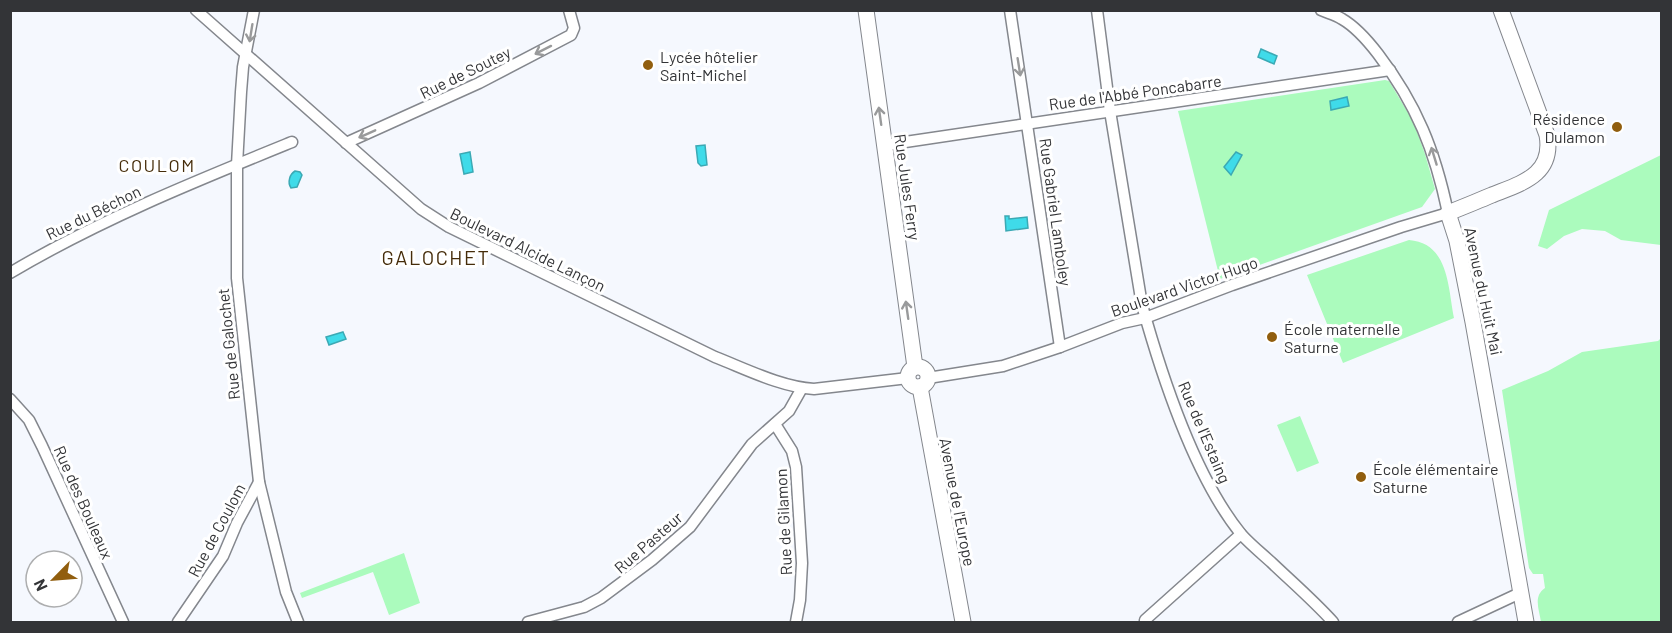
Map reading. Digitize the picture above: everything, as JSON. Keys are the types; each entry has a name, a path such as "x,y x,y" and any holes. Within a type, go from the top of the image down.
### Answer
{"main road":[{"name":"Rue Jules Ferry","path":"866,10 918,378"},
{"path":"1448,213 1522,183 1538,172 1547,157 1547,135 1501,10"},
{"name":"Avenue du Huit Mai","path":"1448,213 1457,241 1473,322 1526,622"},
{"name":"Avenue de l'Europe","path":"918,378 963,622"}],"street":[{"name":"Boulevard Alcide Lançon","path":"196,10 421,210 449,227 715,357 802,388 918,378"},
{"name":"Rue de Galochet","path":"254,10 247,56 243,67 237,165 237,278 259,482 286,592 298,622"},
{"name":"Rue de Soutey","path":"346,143 479,83 571,35 574,28 569,10"},
{"name":"Rue Gabriel Lamboley","path":"1010,10 1060,347"},
{"name":"Rue de l'Estaing","path":"1097,10 1110,111 1145,318 1186,432 1222,508 1241,534 1333,622"},
{"name":"Avenue du Huit Mai","path":"1321,10 1344,20 1367,40 1390,70 1423,127 1433,153 1448,213"},
{"name":"Rue de l'Abbé Poncabarre","path":"885,145 1390,70"},
{"name":"Rue du Béchon","path":"10,273 84,232 292,142"},
{"name":"Boulevard Victor Hugo","path":"918,378 1003,366 1401,227 1448,213"},
{"name":"Rue Pasteur","path":"528,622 562,614 601,598 652,560 690,527 752,444 789,411 802,388"},
{"name":"Rue des Bouleaux","path":"10,399 29,420 123,622"},
{"name":"Rue de Gilamon","path":"775,424 792,451 796,467 802,563 796,622"},
{"name":"Rue de Coulom","path":"178,622 223,556 237,523 259,482"},
{"path":"1145,622 1241,534"},
{"path":"1458,622 1520,592"}],"green space":[{"path":"1389,81 1413,121 1425,154 1435,189 1422,207 1220,279 1178,111"},
{"path":"1661,155 1661,245 1621,240 1605,231 1582,229 1564,236 1547,249 1538,246 1549,210"},
{"path":"1409,240 1422,243 1432,249 1439,258 1448,281 1454,318 1343,363 1307,275"},
{"path":"1661,338 1661,622 1541,622 1538,599 1545,588 1543,574 1533,574 1529,568 1502,390 1548,371 1582,352 1658,341"},
{"path":"1300,416 1319,463 1297,472 1277,425"},
{"path":"404,553 420,603 389,615 373,572 302,598 300,593"}],"water":[{"path":"1261,49 1277,56 1274,64 1258,57"},
{"path":"1347,97 1349,106 1331,110 1330,101"},
{"path":"705,145 707,165 701,166 698,163 696,146"},
{"path":"470,152 473,172 464,174 460,154"},
{"path":"1236,152 1242,155 1231,175 1224,167"},
{"path":"295,171 302,175 297,187 291,188 290,178"},
{"path":"1005,216 1009,216 1009,219 1027,217 1028,228 1006,231"},
{"path":"343,332 346,339 329,345 326,337"}],"place":[{"name":"Lycée hôtelier Saint-Michel","path":"648,65"},
{"name":"Résidence Dulamon","path":"1617,127"},
{"name":"École maternelle Saturne","path":"1272,337"},
{"name":"École élémentaire Saturne","path":"1361,477"}],"district":[{"name":"COULOM","path":"157,165"},
{"name":"GALOCHET","path":"436,257"}]}
